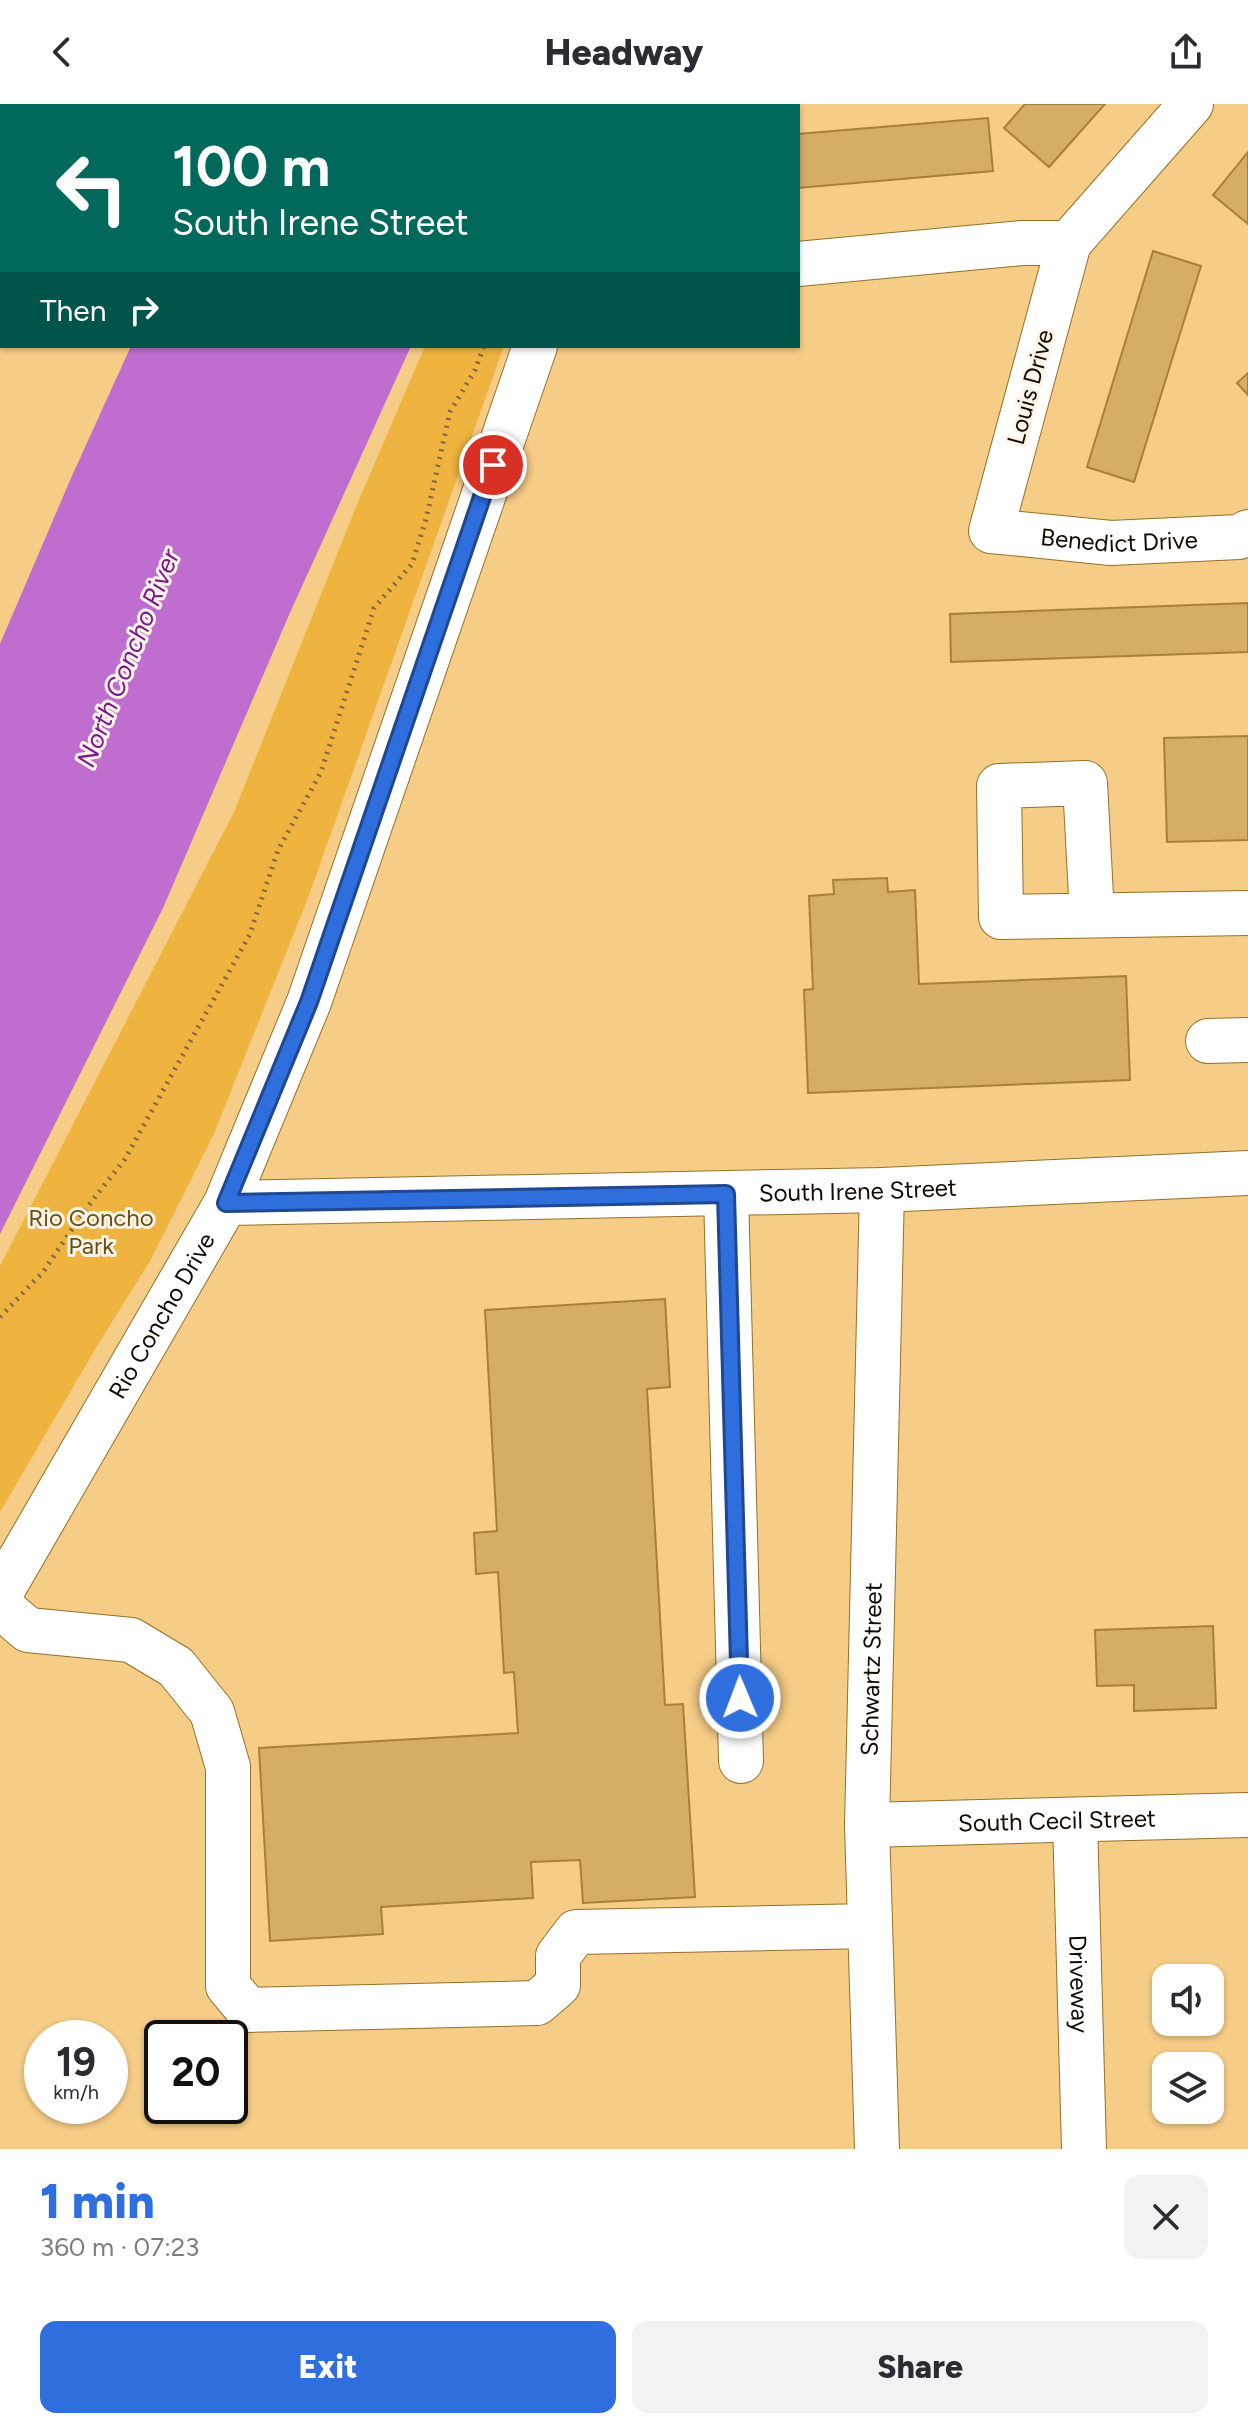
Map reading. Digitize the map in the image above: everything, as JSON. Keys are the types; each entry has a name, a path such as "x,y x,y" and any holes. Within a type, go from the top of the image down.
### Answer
{"street":[{"name":"Louis Drive","path":"991,531 1069,243 1191,104"},
{"path":"800,264 1022,243 1069,243"},
{"name":"Rio Concho Drive","path":"0,1594 226,1203 309,1002 534,348"},
{"name":"Benedict Drive","path":"991,531 1111,543 1239,537 1248,532"},
{"path":"1092,915 1248,913"},
{"name":"South Irene Street","path":"226,1203 882,1190 1248,1173"},
{"name":"Schwartz Street","path":"877,2149 867,1825 882,1190"},
{"path":"726,1194 741,1761"},
{"path":"0,1606 28,1630 131,1640 176,1667 212,1712 228,1767 228,1986 248,2010 537,2003 558,1985 558,1956 576,1932 870,1926"},
{"name":"South Cecil Street","path":"867,1825 1248,1815"},
{"name":"Driveway","path":"1075,1820 1084,2149"}],"path":[{"path":"0,1317 43,1272 85,1210 125,1159 250,934 278,850 321,772 374,608 412,564 426,519 450,412 475,370 483,348"}],"green space":[{"name":"Rio Concho Park","path":"424,348 503,348 308,898 213,1136 150,1261 0,1512 0,1266 234,812 355,509"}],"water":[{"name":"North Concho River","path":"130,348 410,348 289,615 163,908 0,1234 0,644"}],"building":[{"path":"1025,104 1105,104 1049,167 1004,128"},
{"path":"988,118 993,171 800,188 800,134"},
{"path":"1248,152 1248,224 1213,195"},
{"path":"1153,251 1201,266 1134,482 1087,467"},
{"path":"1248,373 1248,395 1237,383"},
{"path":"1248,603 1248,652 951,662 950,614"},
{"path":"1248,736 1248,840 1167,842 1164,738"},
{"path":"887,878 888,892 915,890 919,984 1126,976 1130,1080 808,1093 804,990 813,989 809,896 834,894 833,880"},
{"path":"665,1299 670,1387 647,1389 665,1705 683,1704 695,1897 583,1903 580,1860 531,1862 533,1898 381,1907 383,1934 270,1941 259,1748 518,1733 514,1672 504,1673 498,1572 476,1574 474,1533 497,1531 485,1310"},
{"path":"1213,1626 1216,1708 1134,1711 1134,1685 1097,1686 1095,1630"}],"route":[{"path":"493,465 309,1002 226,1203 726,1194 740,1698"}]}
